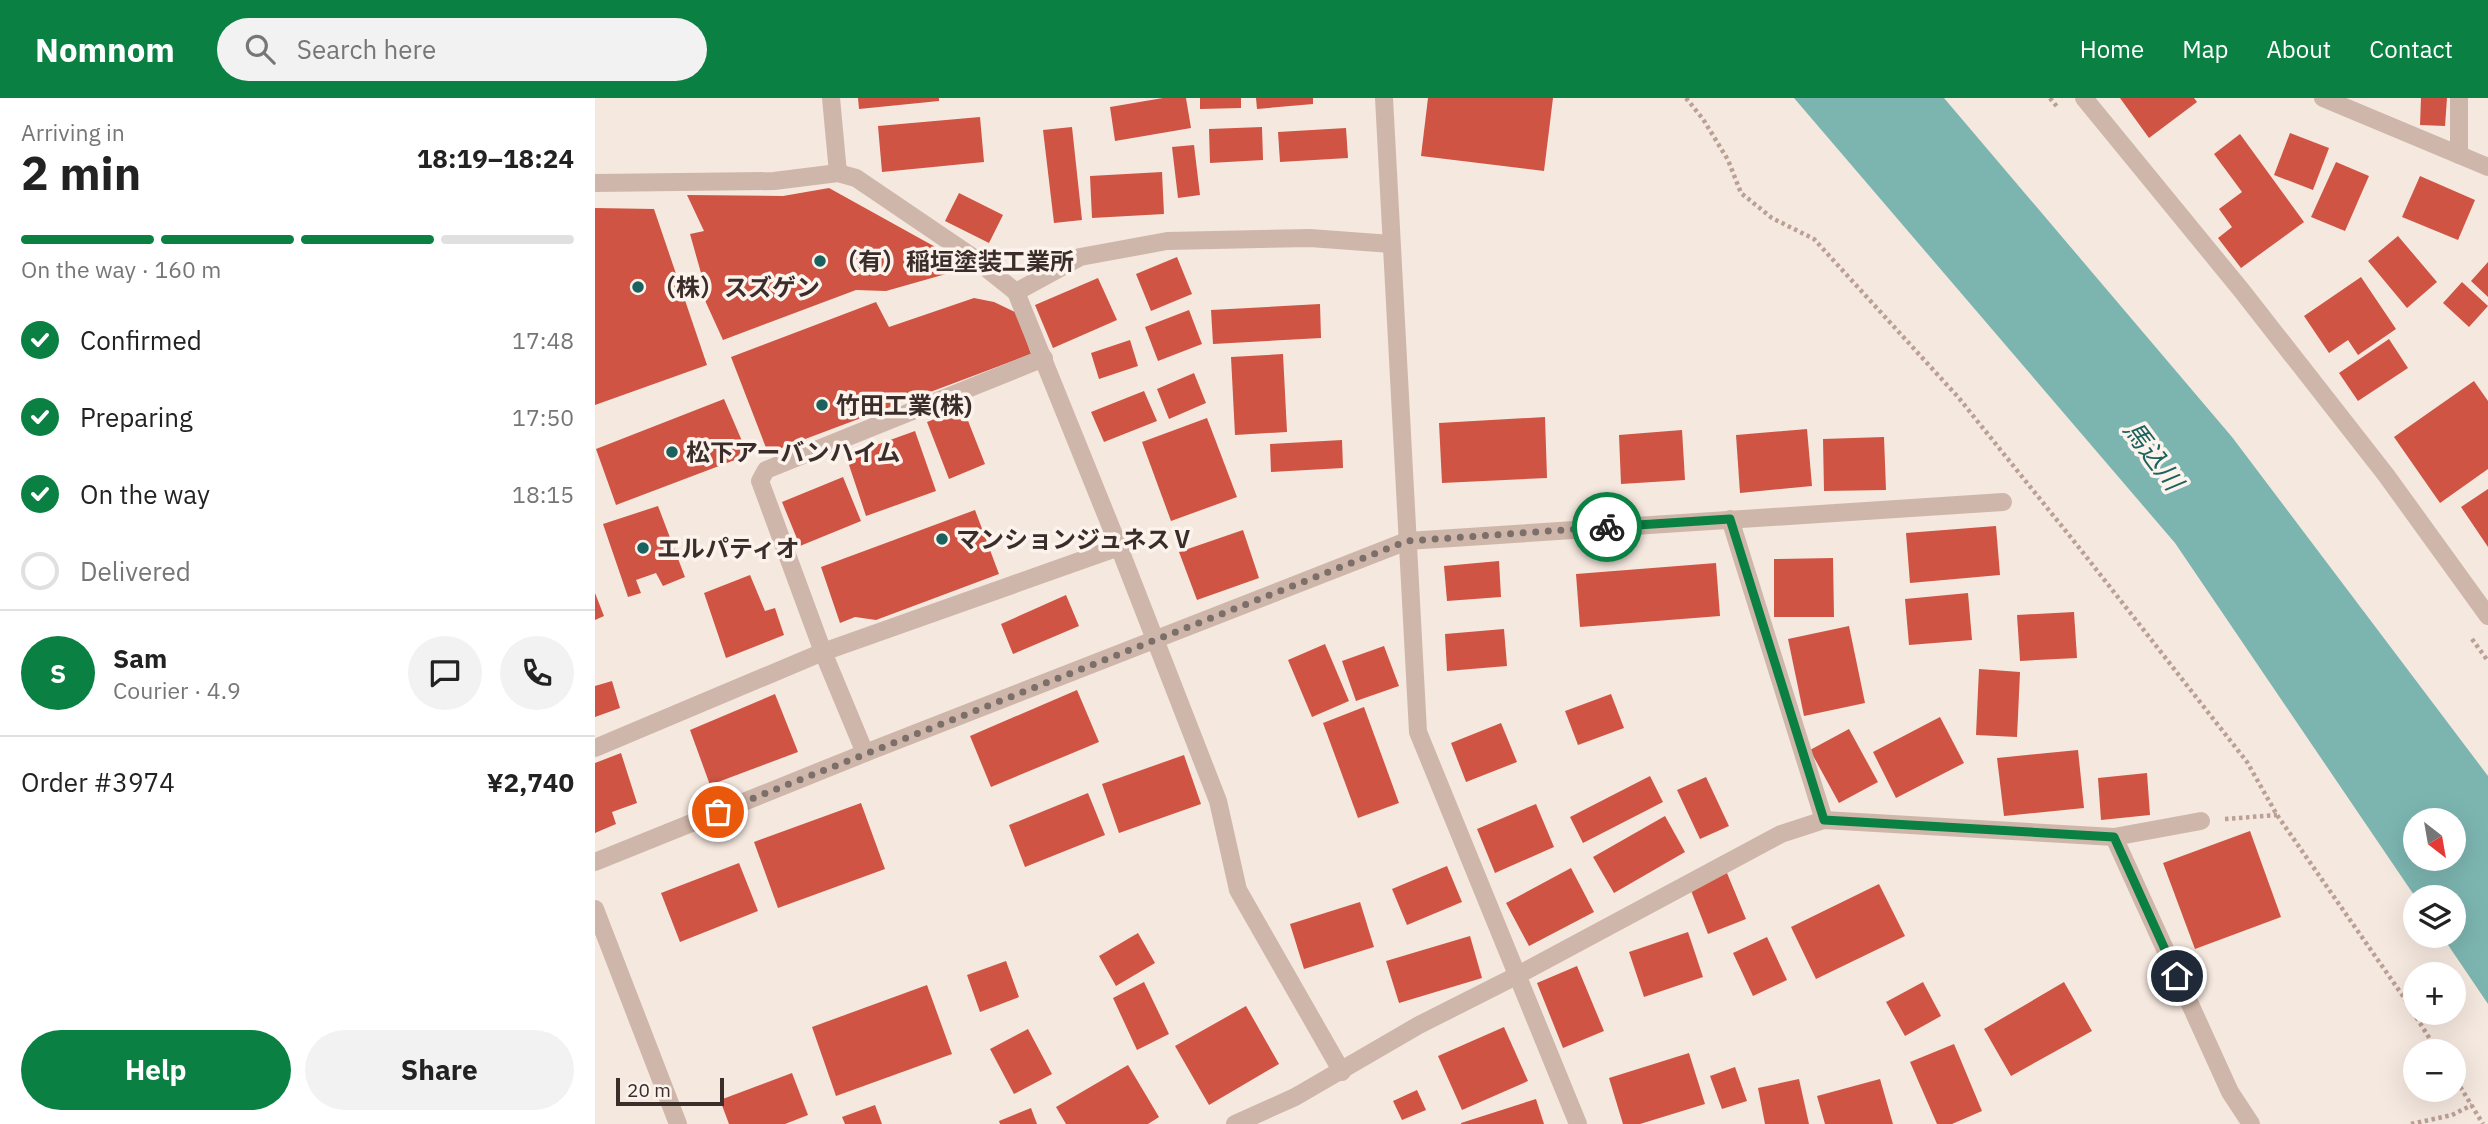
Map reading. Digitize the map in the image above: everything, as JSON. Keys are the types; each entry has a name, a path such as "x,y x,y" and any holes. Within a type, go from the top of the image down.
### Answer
{"street":[{"path":"831,98 838,173"},
{"path":"1384,98 1418,732 1578,1124"},
{"path":"2084,98 2378,464 2488,616"},
{"path":"2323,98 2488,167"},
{"path":"2459,98 2459,155"},
{"path":"595,183 773,181 838,173 856,178 971,256 1016,292 1219,801 1238,890 1342,1072"},
{"path":"1016,292 1080,257 1167,241 1310,238 1391,244"},
{"path":"865,753 823,652 760,481 766,470 1044,358"},
{"path":"595,862 865,753 1407,541 2003,502"},
{"path":"1730,519 1824,820"},
{"path":"595,748 823,652 1119,547"},
{"path":"1235,1124 1295,1097 1419,1025 1781,834 1824,820 2114,837 2201,821"},
{"path":"2114,837 2230,1092 2251,1124"},
{"path":"595,909 678,1124"}],"path":[{"path":"1686,98 1703,119 1728,160 1741,193 1772,218 1814,239 1958,397 2247,762 2277,815 2430,1039"},
{"path":"2201,821 2277,815"},
{"path":"2466,1096 2483,1124"},
{"path":"2411,1124 2452,1115 2472,1105"}],"water":[{"name":"馬込川","path":"1794,98 1944,98 2232,437 2488,776 2488,1004 2466,971 2466,962 2460,962 2450,948 2466,948 2466,885 2407,885 2175,543"}],"building":[{"path":"858,98 939,98 939,101 859,109"},
{"path":"1163,98 1186,98 1191,128 1115,141 1110,107"},
{"path":"1200,98 1241,98 1241,108 1200,109"},
{"path":"1256,98 1313,98 1313,104 1257,109"},
{"path":"1428,98 1553,98 1544,171 1421,156"},
{"path":"2120,98 2194,98 2197,102 2149,138"},
{"path":"2421,98 2447,98 2445,126 2420,125"},
{"path":"980,117 984,162 882,172 878,126"},
{"path":"1072,127 1082,220 1054,223 1043,130"},
{"path":"1262,127 1263,160 1210,163 1209,129"},
{"path":"1346,128 1348,158 1280,162 1278,132"},
{"path":"2290,133 2329,148 2313,190 2274,175"},
{"path":"2240,134 2304,222 2241,268 2218,238 2232,227 2219,209 2242,192 2214,154"},
{"path":"1194,145 1200,195 1178,198 1172,147"},
{"path":"2336,162 2369,176 2345,231 2311,217"},
{"path":"1162,172 1164,214 1092,218 1090,176"},
{"path":"2420,176 2475,200 2458,240 2402,217"},
{"name":"（有）稲垣塗装工業所","path":"829,188 939,249 946,274 886,291 856,290 723,340 703,296 701,273 690,234 704,231 687,195 783,196"},
{"path":"959,193 1003,215 989,243 945,221"},
{"name":"（株）スズゲン","path":"595,208 654,209 707,365 595,405"},
{"path":"2398,236 2437,282 2407,308 2368,261"},
{"path":"1177,257 1192,294 1151,311 1136,274"},
{"path":"2488,262 2488,297 2471,281"},
{"path":"2361,277 2396,329 2358,355 2348,340 2329,353 2304,316"},
{"path":"1098,278 1117,320 1053,348 1035,305"},
{"path":"2462,282 2488,306 2469,327 2443,303"},
{"name":"竹田工業(株)","path":"974,298 994,302 1017,313 1031,354 768,453 731,357 876,302 889,327"},
{"path":"1320,304 1321,338 1213,344 1211,310"},
{"path":"1189,310 1202,344 1158,361 1145,327"},
{"path":"2389,339 2408,368 2358,401 2339,373"},
{"path":"1130,340 1138,366 1099,379 1091,353"},
{"path":"1283,354 1287,432 1235,435 1231,357"},
{"path":"1194,373 1206,403 1169,419 1157,389"},
{"path":"2474,381 2488,401 2488,469 2440,503 2394,437"},
{"path":"1144,391 1157,421 1104,442 1091,412"},
{"name":"松下アーバンハイム","path":"724,399 748,455 616,505 596,449"},
{"path":"963,408 985,464 949,479 927,422"},
{"path":"1545,417 1547,478 1442,483 1439,423"},
{"path":"1207,418 1237,497 1171,521 1142,442"},
{"path":"1807,429 1812,486 1740,493 1736,435"},
{"path":"1682,430 1685,480 1621,484 1619,435"},
{"path":"915,431 936,491 866,516 846,456"},
{"path":"1884,437 1886,490 1824,491 1823,439"},
{"path":"1342,440 1343,468 1271,472 1270,444"},
{"path":"843,477 861,521 800,546 782,502"},
{"path":"2488,489 2488,547 2461,507"},
{"name":"エルパティオ","path":"658,506 685,577 663,586 656,573 636,580 641,593 628,597 603,524"},
{"name":"マンションジュネスⅤ","path":"975,510 999,574 876,620 855,617 840,623 821,567"},
{"path":"1996,526 2000,575 1910,583 1906,533"},
{"path":"1243,530 1259,578 1197,600 1179,552"},
{"path":"1833,558 1834,617 1774,617 1774,559"},
{"path":"1499,561 1501,597 1447,601 1444,566"},
{"path":"1716,563 1720,616 1580,627 1576,574"},
{"path":"750,575 765,611 775,608 784,635 726,658 704,593"},
{"path":"595,593 604,616 595,620"},
{"path":"1968,593 1972,640 1909,645 1905,599"},
{"path":"1066,595 1079,626 1013,654 1001,624"},
{"path":"2074,612 2077,658 2020,661 2017,615"},
{"path":"1849,626 1865,703 1804,716 1788,639"},
{"path":"1504,629 1507,666 1447,671 1445,634"},
{"path":"1325,644 1349,701 1312,717 1288,660"},
{"path":"1384,646 1399,686 1356,701 1342,661"},
{"path":"1979,669 2020,672 2017,737 1976,735"},
{"path":"612,681 620,708 595,717 595,686"},
{"path":"1077,690 1099,742 991,787 970,736"},
{"path":"775,694 798,752 710,785 690,730"},
{"path":"1611,694 1624,728 1578,745 1565,711"},
{"path":"1364,707 1399,803 1358,818 1323,723"},
{"path":"1940,717 1964,763 1896,798 1873,752"},
{"path":"1501,723 1517,762 1466,782 1451,743"},
{"path":"1849,729 1878,782 1839,803 1810,750"},
{"path":"2078,750 2084,808 2004,816 1997,758"},
{"path":"621,753 637,803 612,812 616,824 595,833 595,763"},
{"path":"1184,755 1201,804 1119,833 1102,784"},
{"path":"2147,773 2150,815 2101,820 2098,778"},
{"path":"1650,776 1663,802 1583,843 1570,817"},
{"path":"1706,777 1729,826 1700,839 1677,790"},
{"path":"1088,793 1105,835 1025,867 1009,825"},
{"path":"861,803 885,869 778,908 754,842"},
{"path":"1536,804 1554,847 1495,873 1477,829"},
{"path":"1665,816 1685,852 1614,893 1593,857"},
{"path":"2250,831 2281,917 2195,949 2163,863"},
{"path":"739,863 758,911 680,942 661,893"},
{"path":"1447,866 1462,902 1407,925 1392,889"},
{"path":"1571,868 1594,912 1529,946 1506,903"},
{"path":"1727,873 1746,919 1708,934 1690,888"},
{"path":"1879,884 1905,936 1816,979 1791,927"},
{"path":"1360,902 1374,947 1304,969 1290,924"},
{"path":"1688,932 1703,977 1644,997 1629,952"},
{"path":"1138,933 1155,963 1116,986 1099,956"},
{"path":"1470,936 1482,978 1399,1003 1386,961"},
{"path":"1767,937 1787,980 1753,996 1733,953"},
{"path":"1006,961 1019,997 980,1012 967,975"},
{"path":"1577,966 1604,1031 1563,1048 1537,983"},
{"path":"1144,982 1169,1034 1137,1050 1113,998"},
{"path":"1923,982 1941,1016 1905,1036 1886,1002"},
{"path":"2064,982 2092,1031 2011,1076 1984,1029"},
{"path":"927,985 952,1054 836,1096 812,1027"},
{"path":"1246,1006 1279,1064 1209,1105 1175,1046"},
{"path":"1504,1027 1528,1081 1462,1110 1438,1056"},
{"path":"1028,1029 1052,1074 1014,1094 990,1049"},
{"path":"1954,1044 1982,1111 1952,1124 1937,1124 1910,1062"},
{"path":"1689,1053 1705,1104 1640,1124 1623,1124 1609,1078"},
{"path":"1128,1065 1159,1117 1148,1124 1066,1124 1056,1107"},
{"path":"1735,1067 1747,1101 1722,1109 1710,1076"},
{"path":"792,1073 808,1115 785,1124 729,1124 720,1100"},
{"path":"1799,1079 1809,1124 1765,1124 1758,1088"},
{"path":"1880,1079 1893,1124 1825,1124 1817,1096"},
{"path":"1417,1090 1426,1110 1402,1120 1393,1101"},
{"path":"1536,1099 1544,1124 1461,1124 1461,1123"},
{"path":"875,1105 882,1124 845,1124 842,1117"},
{"path":"1031,1108 1037,1124 1000,1124 999,1121"}],"way so far":[{"path":"718,812 1407,541 1607,527"}],"place":[{"name":"（有）稲垣塗装工業所","path":"820,261"},
{"name":"（株）スズゲン","path":"638,287"},
{"name":"竹田工業(株)","path":"822,405"},
{"name":"松下アーバンハイム","path":"672,452"},
{"name":"マンションジュネスⅤ","path":"942,539"},
{"name":"エルパティオ","path":"643,548"}],"route":[{"path":"1607,527 1730,519 1824,820 2114,837 2177,976"}]}
